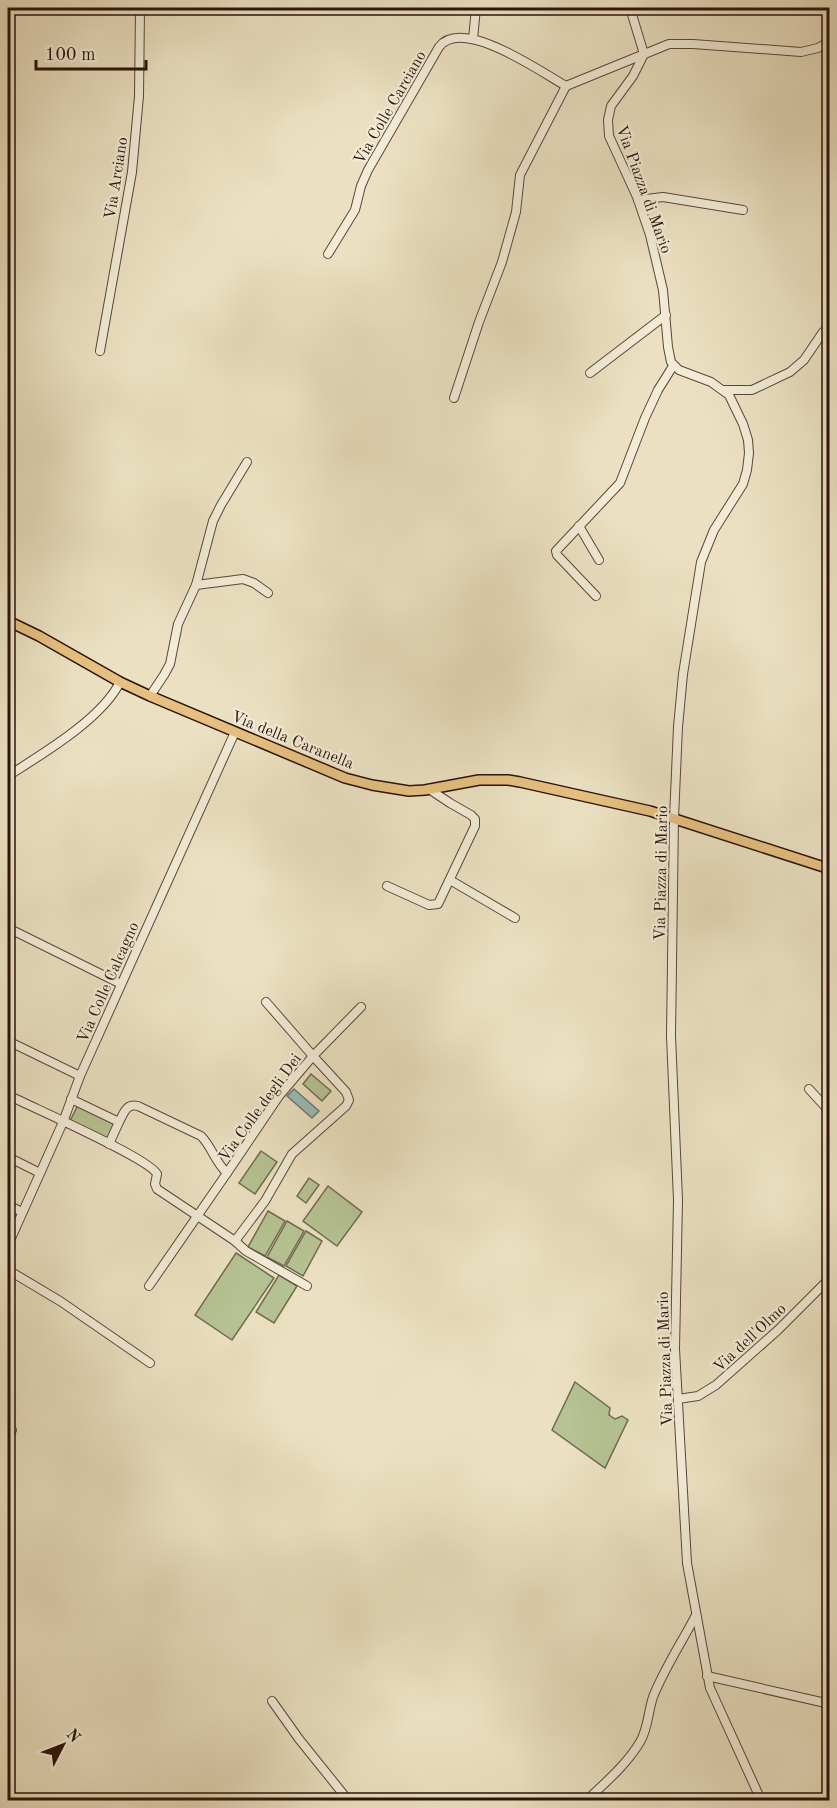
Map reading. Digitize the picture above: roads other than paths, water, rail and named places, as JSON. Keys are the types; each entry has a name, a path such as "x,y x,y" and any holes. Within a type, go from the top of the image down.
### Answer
{"main road":[{"name":"Via della Caranella","path":"8,621 150,696 345,778 394,789 414,790 473,781 508,780 626,805 674,818 830,869"}],"street":[{"name":"Via Arciano","path":"100,351 132,172 139,96 140,8"},
{"path":"473,39 476,8"},
{"path":"630,8 644,54"},
{"name":"Via Colle Carciano","path":"328,254 355,210 366,174 438,47 446,39 473,39 492,44 566,86"},
{"path":"454,398 502,262 516,212 520,176 566,86 664,45 791,52 819,47 830,41"},
{"path":"819,47 830,48"},
{"name":"Via Piazza di Mario","path":"644,54 633,76 613,103 608,120 608,130 612,145 638,201 658,266 666,315 668,351 673,366"},
{"path":"638,201 663,197 743,210"},
{"path":"590,374 666,315"},
{"path":"596,596 556,552 557,548 615,490 622,480 645,418 673,366 681,372 711,382 723,390 752,390 793,370 804,360 823,332 830,328"},
{"name":"Via Piazza di Mario","path":"723,390 732,399 745,428 749,453 742,487 709,539 698,574 681,690 674,818 671,1036 678,1200 675,1320 686,1555 696,1615 707,1676 716,1704 760,1800"},
{"path":"150,696 170,664 179,620 196,585 213,521 247,462"},
{"path":"579,526 599,560"},
{"path":"196,585 243,579 254,582 268,593"},
{"path":"8,776 89,719 109,699 120,682"},
{"name":"Via Colle Calcagno","path":"8,1245 63,1122 80,1076 235,732"},
{"path":"387,886 436,906 450,880 475,822 471,815 429,789"},
{"path":"450,880 515,918"},
{"path":"8,928 121,984"},
{"name":"Via Colle degli Dei","path":"235,1241 265,1201 292,1154 348,1104 349,1098 266,1002"},
{"name":"Via Colle degli Dei","path":"149,1286 279,1096 313,1056 361,1007"},
{"path":"8,1041 80,1076"},
{"path":"809,1089 830,1112"},
{"path":"8,1095 153,1168 157,1174 155,1184 157,1189 235,1241 243,1250 307,1286"},
{"path":"71,1099 119,1122"},
{"name":"Via Colle degli Dei","path":"109,1144 127,1107 138,1106 201,1136 218,1164 227,1173"},
{"path":"8,1157 40,1173"},
{"path":"8,1205 22,1212"},
{"path":"8,1270 150,1363"},
{"name":"Via dell'Olmo","path":"678,1399 698,1396 716,1385 778,1330 830,1278"},
{"path":"587,1800 640,1743 654,1696 696,1615"},
{"path":"707,1676 830,1704"},
{"path":"272,1701 348,1800"}],"water":[{"path":"294,1089 319,1111 312,1118 287,1096"}]}
